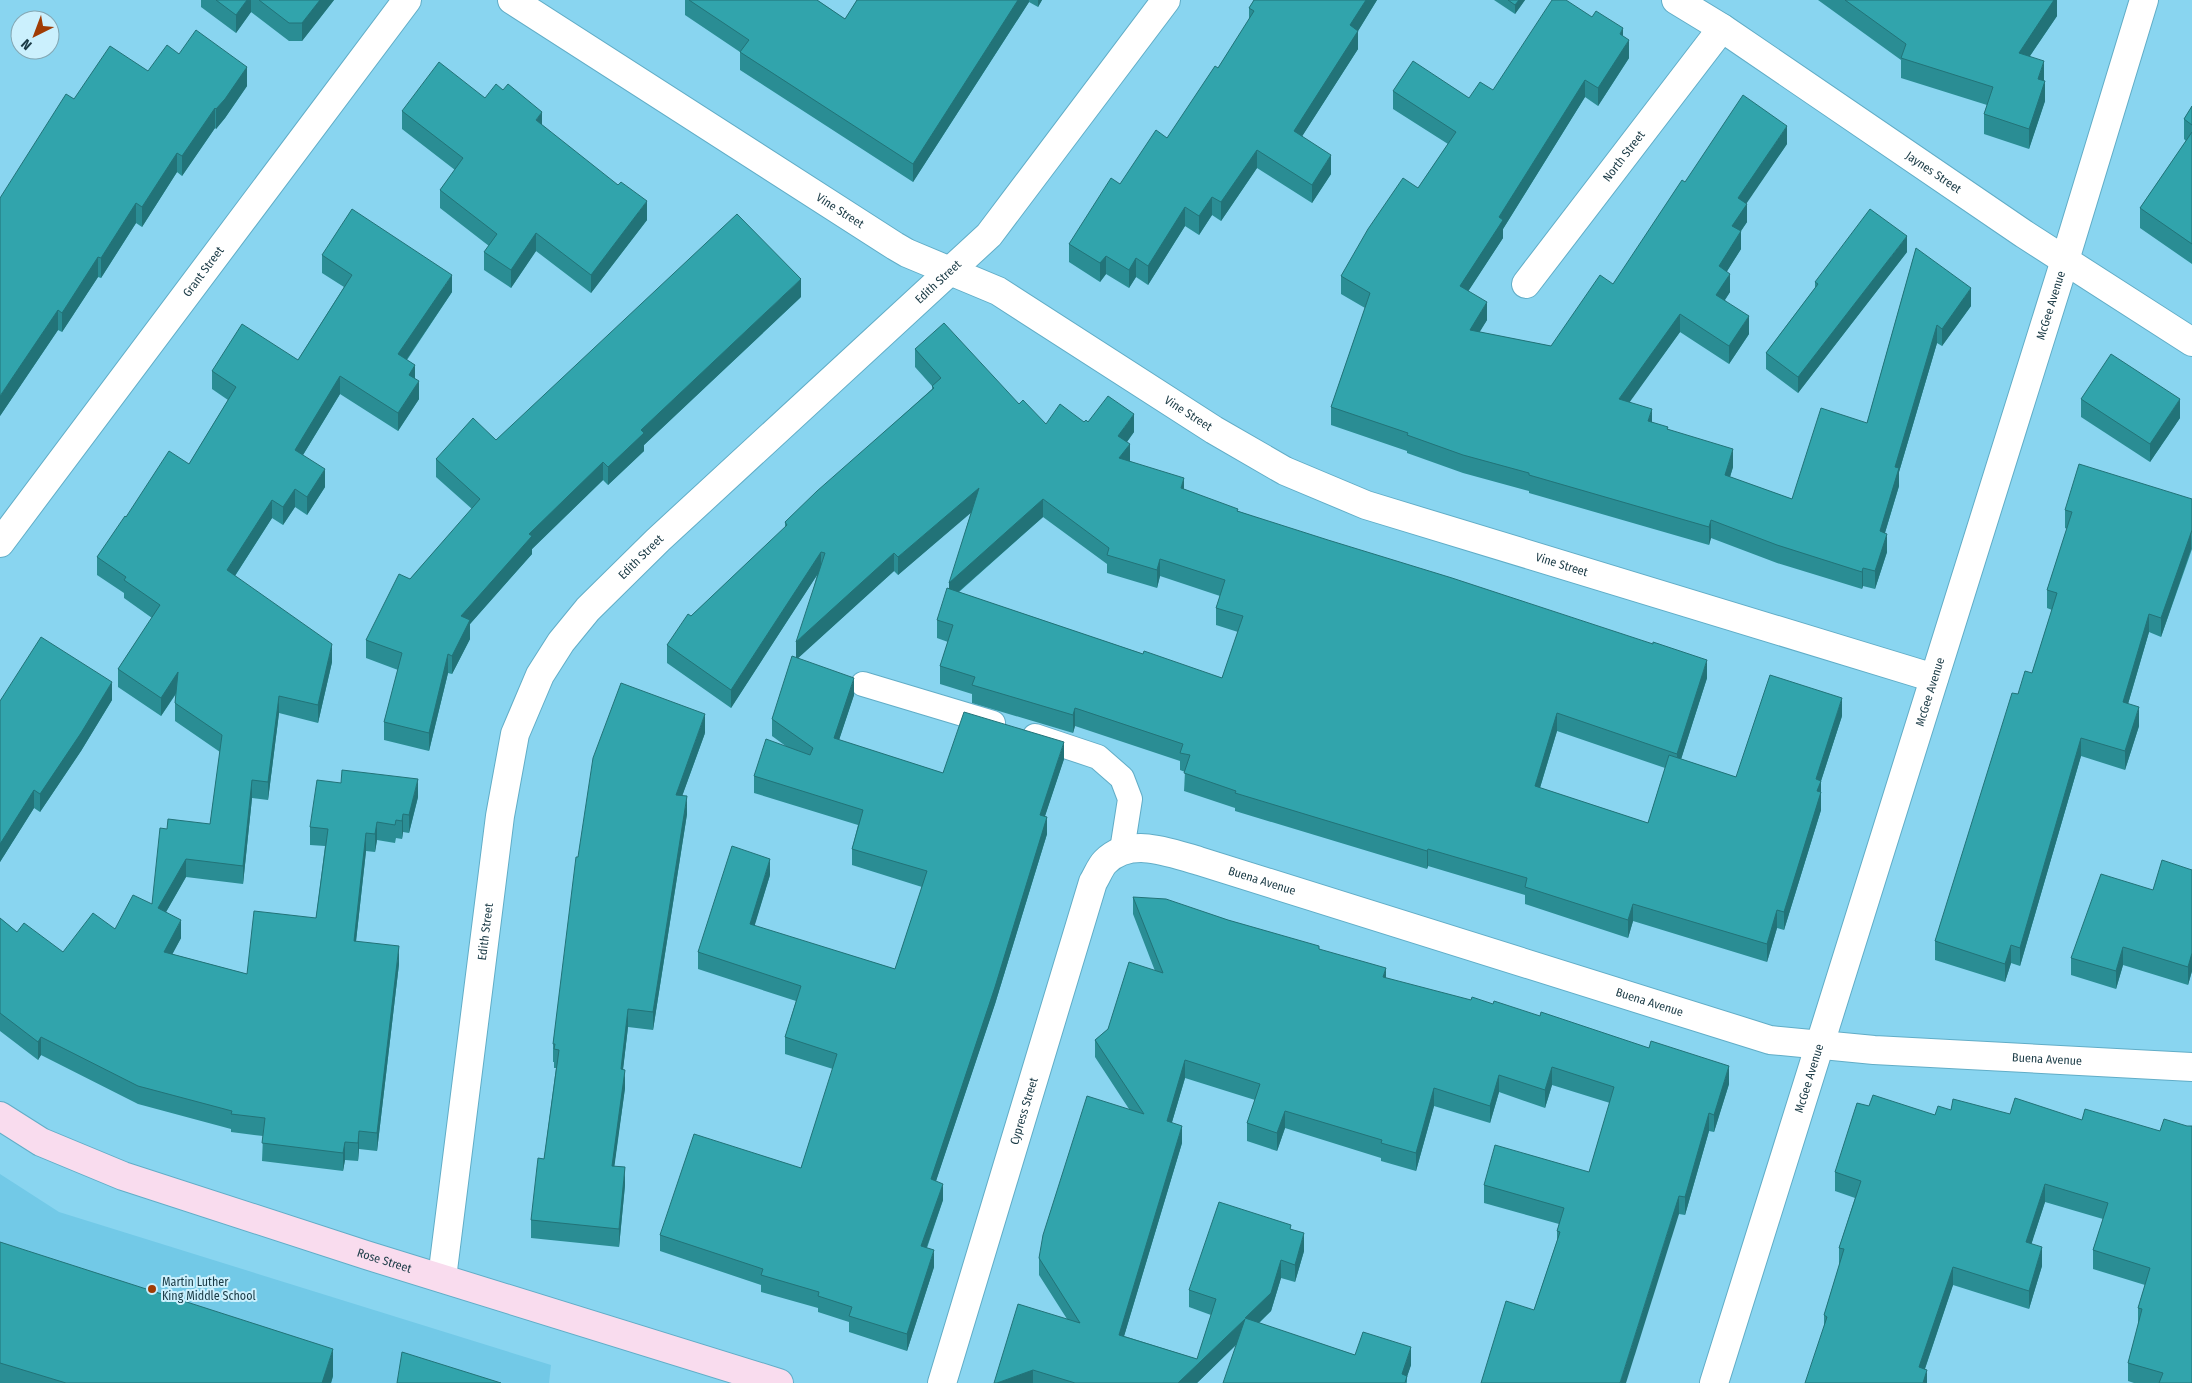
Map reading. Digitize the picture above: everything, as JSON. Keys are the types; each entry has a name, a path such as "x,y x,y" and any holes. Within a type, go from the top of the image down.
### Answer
{"street":[{"name":"Grant Street","path":"0,543 407,0"},
{"name":"Vine Street","path":"512,0 895,246 950,272 998,291 1214,430 1286,471 1366,505 1934,678"},
{"name":"Edith Street","path":"442,1278 500,816 515,734 540,674 561,642 588,609 658,540 990,235 1166,0"},
{"name":"Jaynes Street","path":"1676,0 1722,28 2065,260 2192,342"},
{"name":"McGee Avenue","path":"1714,1383 1818,1045 2065,260 2144,0"},
{"name":"North Street","path":"1526,284 1722,28"},
{"name":"Buena Avenue","path":"1122,850 1154,849 1199,861 1770,1040 1884,1051 2192,1067"},
{"name":"Cypress Street","path":"942,1383 1093,882 1105,862 1122,850"},
{"name":"Rose Street","path":"0,1116 40,1142 123,1176 779,1383"}],"lane":[{"path":"862,684 1068,746 1098,757 1122,778 1130,799 1122,850"}],"shaded area":[{"name":"Martin Luther King Middle School","path":"0,1174 59,1212 551,1365 549,1383 0,1383"}],"building":[{"path":"216,0 247,0 236,15"},
{"path":"259,0 320,0 302,23 289,23"},
{"path":"689,0 817,0 845,19 857,0 1018,0 913,164 740,52 749,40"},
{"path":"1254,0 1366,0 1350,25 1358,31 1294,131 1331,155 1312,185 1257,150 1221,202 1212,197 1199,216 1185,207 1148,266 1136,258 1129,270 1106,256 1100,263 1069,244 1111,178 1120,184 1156,130 1167,138 1215,66 1218,68 1254,11 1249,8"},
{"path":"1508,0 1519,0 1515,5"},
{"path":"1552,0 1566,0 1592,17 1596,11 1623,28 1620,34 1629,40 1598,88 1585,80 1499,217 1503,220 1460,286 1487,302 1470,330 1551,346 1600,275 1613,284 1682,180 1685,182 1743,95 1787,126 1738,198 1747,204 1732,226 1741,231 1719,266 1730,274 1716,295 1749,316 1729,346 1680,314 1619,399 1652,409 1648,421 1668,427 1667,429 1733,449 1725,475 1792,499 1821,408 1867,423 1916,248 1971,288 1942,329 1937,325 1895,467 1899,468 1880,531 1887,534 1875,571 1863,568 1862,572 1777,545 1711,520 1709,527 1529,475 1529,473 1463,455 1407,435 1408,433 1331,407 1370,293 1341,276 1368,229 1403,178 1418,188 1456,132 1393,91 1413,61 1469,98 1480,82 1493,90"},
{"path":"1845,0 2054,0 2019,53 2044,61 2038,79 2045,81 2029,129 1984,114 1993,87 1901,58 1906,44"},
{"path":"196,30 247,67 225,99 215,108 182,156 177,153 142,207 136,203 101,258 98,257 62,313 58,310 0,396 0,198 66,94 74,99 110,46 148,71 167,45 179,54"},
{"path":"439,62 485,98 496,84 503,90 508,84 542,112 536,120 618,185 621,182 647,201 591,275 536,233 511,270 484,252 497,234 440,190 463,158 402,111"},
{"path":"2192,106 2192,125 2184,119"},
{"path":"2192,132 2192,244 2140,208"},
{"path":"352,209 452,275 398,354 415,365 409,375 419,381 398,413 340,376 295,450 325,469 307,497 295,489 283,507 272,500 227,570 332,644 318,705 279,696 268,782 252,780 243,866 186,859 158,908 181,920 164,952 247,974 254,911 316,918 328,829 310,827 317,780 341,783 342,770 418,779 409,815 403,814 402,821 396,820 395,825 377,822 375,834 366,833 354,941 399,946 377,1133 359,1131 358,1143 345,1142 343,1153 262,1143 265,1118 231,1114 232,1111 138,1086 41,1037 38,1042 0,1013 0,918 17,932 24,923 63,952 93,913 115,929 133,895 152,904 160,828 167,829 168,819 210,824 222,735 175,703 178,672 161,698 118,669 160,605 124,580 126,577 97,557 126,517 169,451 189,464 236,387 212,371 242,324 298,360 352,275 322,255"},
{"path":"1870,209 1907,236 1798,377 1766,353 1818,284 1815,282"},
{"path":"737,214 801,279 641,430 644,433 608,467 603,462 529,534 532,536 461,616 470,620 452,656 448,654 429,733 384,722 402,653 366,640 399,574 410,579 480,499 436,459 473,418 496,440"},
{"path":"944,323 1019,404 1023,400 1046,424 1060,404 1084,422 1086,420 1088,422 1108,396 1134,414 1118,436 1130,444 1119,458 1184,478 1181,488 1238,509 1237,511 1707,660 1677,754 1557,713 1535,786 1648,823 1669,755 1736,777 1770,675 1842,698 1816,779 1821,781 1817,791 1821,792 1784,912 1777,910 1767,944 1633,904 1628,920 1525,887 1527,878 1428,849 1427,851 1235,793 1236,791 1184,773 1190,755 1180,753 1183,744 1075,708 1073,715 972,685 975,677 940,666 953,625 937,620 947,588 1143,654 1144,651 1222,678 1243,616 1216,608 1225,580 1160,559 1157,570 1107,555 1109,548 1043,499 949,583 979,488 898,557 894,553 796,642 825,553 821,552 731,690 667,645 688,614 691,616 787,525 785,522 817,491 934,388 932,386 941,378 915,349"},
{"path":"2111,354 2180,399 2150,444 2081,399"},
{"path":"2079,464 2192,499 2192,530 2161,618 2149,614 2123,702 2139,707 2125,751 2081,738 2020,948 2011,945 2005,964 1935,941 2012,693 2018,694 2025,671 2032,673 2057,593 2047,590 2072,512 2065,510"},
{"path":"41,637 112,682 81,733 40,794 34,790 0,844 0,701"},
{"path":"792,656 854,678 834,738 943,773 964,712 1064,742 1040,815 1047,817 995,987 931,1179 943,1184 921,1246 934,1250 907,1334 849,1316 852,1307 818,1296 819,1292 761,1275 763,1269 660,1235 694,1134 801,1168 837,1054 785,1037 801,986 698,952 732,846 770,859 750,924 895,969 927,871 852,849 863,810 754,776 766,739 810,755 813,748 772,719"},
{"path":"621,683 705,714 676,795 687,796 653,1012 628,1009 621,1069 625,1070 612,1166 625,1167 619,1229 531,1220 538,1158 544,1159 559,1050 554,1049 555,1044 553,1044 576,857 578,857 593,758"},
{"path":"2162,860 2192,870 2192,953 2188,967 2123,947 2116,971 2071,958 2101,874 2153,890"},
{"path":"1133,897 1166,899 1228,920 1319,946 1319,949 1386,968 1383,977 1471,1000 1472,997 1493,1004 1494,1001 1540,1016 1541,1012 1649,1048 1651,1041 1729,1066 1714,1115 1709,1113 1685,1197 1679,1196 1620,1383 1481,1383 1506,1301 1534,1310 1560,1232 1557,1231 1564,1208 1484,1185 1495,1145 1589,1172 1614,1087 1552,1067 1545,1090 1499,1075 1490,1106 1434,1088 1416,1153 1381,1143 1382,1140 1285,1111 1277,1133 1247,1123 1260,1084 1185,1060 1167,1121 1182,1126 1119,1335 1197,1359 1216,1299 1189,1290 1219,1202 1291,1225 1290,1229 1304,1233 1295,1265 1281,1260 1271,1293 1245,1318 1355,1355 1363,1332 1411,1347 1402,1374 1407,1376 1405,1383 1223,1383 1245,1319 1178,1383 1075,1383 1033,1370 994,1383 1018,1304 1080,1323 1039,1258 1043,1235 1087,1096 1144,1114 1095,1040 1108,1029 1129,962 1163,973"},
{"path":"1873,1095 1935,1115 1938,1106 1951,1110 1953,1099 2010,1114 2015,1098 2082,1120 2085,1109 2160,1131 2164,1119 2192,1126 2192,1383 2159,1383 2163,1373 2128,1363 2142,1309 2138,1308 2150,1268 2093,1250 2108,1203 2045,1184 2026,1242 2042,1247 2029,1291 1953,1267 1919,1367 1927,1370 1923,1383 1805,1383 1827,1317 1824,1315 1844,1249 1839,1248 1861,1181 1835,1172 1857,1103 1869,1106"},
{"path":"0,1242 333,1349 322,1383 66,1383 0,1363"},
{"path":"402,1352 501,1383 397,1383"}],"place":[{"name":"Martin Luther King Middle School","path":"152,1289"}]}
